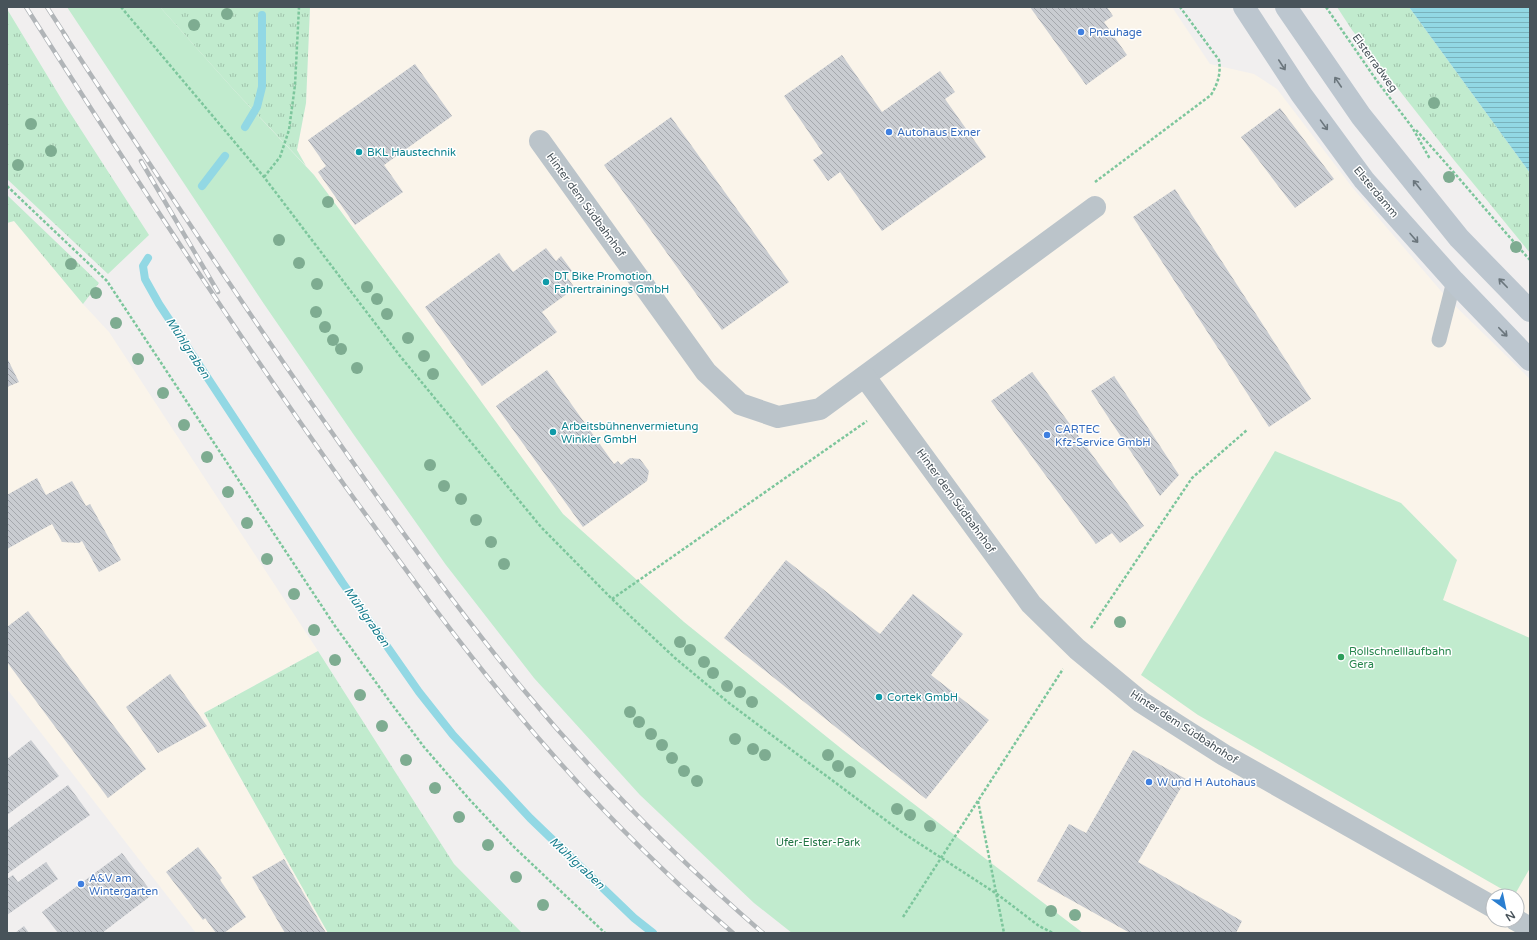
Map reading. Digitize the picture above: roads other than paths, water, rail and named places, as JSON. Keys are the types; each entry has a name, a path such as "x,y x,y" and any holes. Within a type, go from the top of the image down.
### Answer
{"main road":[{"name":"Elsterdamm","path":"1244,7 1301,94 1364,180 1454,281 1530,360"},
{"path":"1286,7 1366,122 1458,238 1530,311"}],"street":[{"name":"Hinter dem Südbahnhof","path":"540,141 706,372 740,404 778,417 820,409 1095,207"},
{"name":"Hinter dem Südbahnhof","path":"865,377 1031,604 1077,649 1141,702 1224,756 1485,903"}],"lane":[{"path":"1439,340 1454,281"}],"water":[{"path":"1409,7 1530,7 1530,173"}],"waterway":[{"name":"Mühlgraben","path":"245,127 257,107 262,87 262,15"},
{"name":"Mühlgraben","path":"202,186 225,156"},
{"name":"Mühlgraben","path":"148,258 143,266 145,279 159,304 342,582 419,692 453,735 530,818 634,918 653,933"}],"railway":[{"path":"26,7 222,309 345,486 445,622 508,702 560,763 644,851 733,933"},
{"path":"47,7 67,38"},
{"path":"64,34 200,240 305,393 406,537 474,628 550,721 607,784 668,846 763,933"},
{"path":"141,161 218,292"}],"place":[{"name":"Pneuhage","path":"1081,32"},
{"name":"Autohaus Exner","path":"889,132"},
{"name":"BKL Haustechnik","path":"359,152"},
{"name":"DT Bike Promotion Fahrertrainings GmbH","path":"546,282"},
{"name":"Arbeitsbühnenvermietung Winkler GmbH","path":"553,432"},
{"name":"CARTEC Kfz-Service GmbH","path":"1047,435"},
{"name":"Rollschnelllaufbahn Gera","path":"1341,657"},
{"name":"Cortek GmbH","path":"879,697"},
{"name":"W und H Autohaus","path":"1149,782"},
{"name":"A&V am Wintergarten","path":"81,884"}],"park label":[{"name":"Ufer-Elster-Park","path":"818,842"}]}
